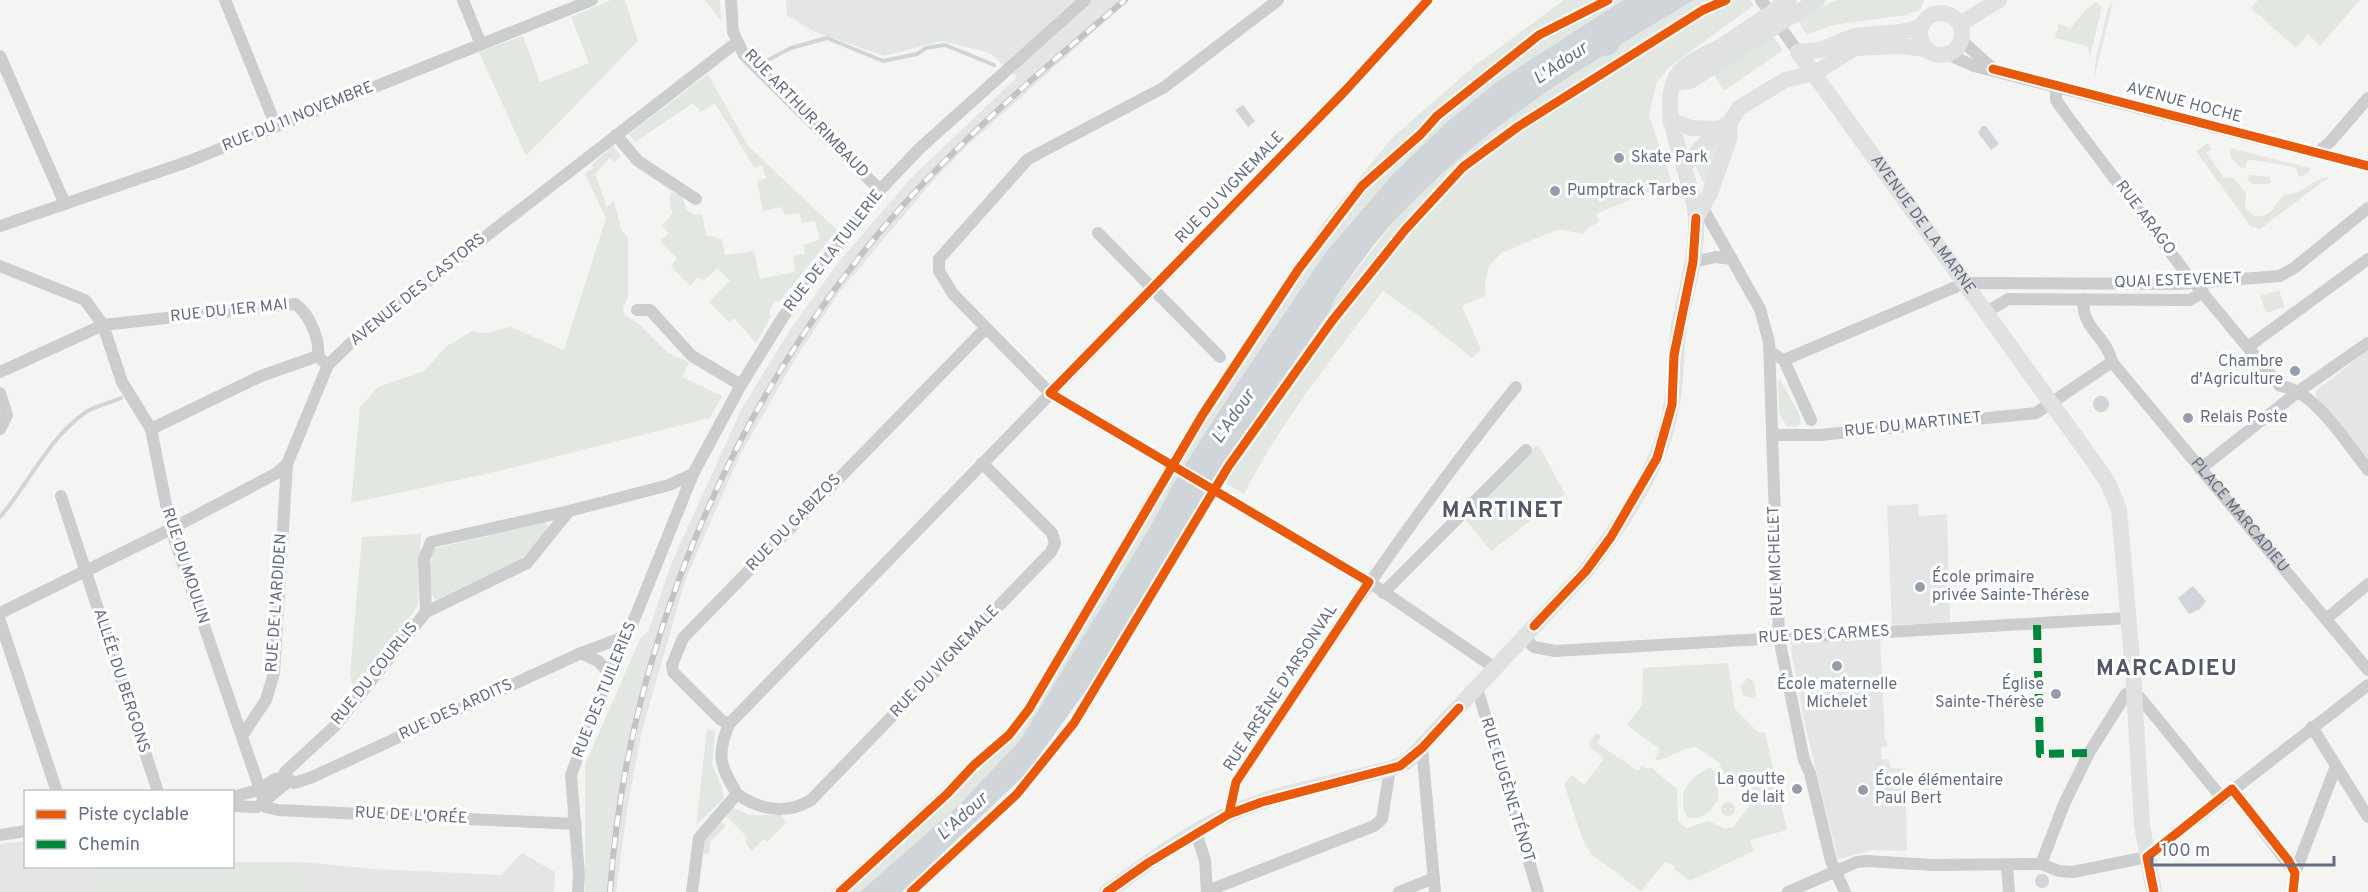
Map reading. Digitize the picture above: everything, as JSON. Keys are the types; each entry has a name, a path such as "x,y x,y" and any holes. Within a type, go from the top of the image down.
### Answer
{"main road":[{"path":"1675,83 1690,81 1817,0"},
{"path":"1926,49 1920,38 1930,0"},
{"path":"1956,18 1981,0"},
{"path":"1785,80 1796,49 1820,50 1854,36 1900,32 1925,22 1938,13 1956,18 1999,0"},
{"path":"1699,213 1670,120 1669,99 1675,83 1681,70 1787,1"},
{"path":"1685,165 1739,108 1785,80 1815,73 1855,48 1902,46 1926,49 1938,55 1947,54 1958,46 1956,18"},
{"name":"AVENUE DE LA MARNE","path":"1796,49 2051,404"},
{"path":"1670,120 1691,128 1724,125"},
{"path":"1107,892 1196,832 1229,814 1262,802 1390,770 1408,761 1586,572 1611,537 1657,458 1672,405 1674,355 1693,262 1699,213 1710,193 1729,139 1724,125"},
{"path":"2051,404 2107,481 2119,509 2129,618 2142,825 2154,892"}],"street":[{"path":"225,0 276,126"},
{"path":"463,0 480,42"},
{"name":"RUE DU 11 NOVEMBRE","path":"0,226 186,162 480,42 592,0"},
{"name":"RUE ARTHUR RIMBAUD","path":"731,0 731,20 737,42 744,55 880,190"},
{"name":"RUE DE LA TUILERIE","path":"658,558 693,474 741,385 783,317 880,190 920,148 1085,0"},
{"path":"1278,0 1163,88 1028,159 939,259 939,271 952,294 1050,393 1236,501 1369,582 1495,668"},
{"name":"RUE DU VIGNEMALE","path":"982,463 1052,533 1055,543 1051,552 811,800 799,807 777,809 761,807 737,794 722,768 720,757 729,724 982,463 1050,393 1345,91 1428,0"},
{"path":"1761,0 1796,49"},
{"name":"AVENUE HOCHE","path":"1956,18 1993,69"},
{"name":"AVENUE DES CASTORS","path":"287,464 328,365 361,333 737,42"},
{"name":"AVENUE HOCHE","path":"1947,54 1962,62 2368,166"},
{"path":"0,56 65,204"},
{"name":"RUE ARAGO","path":"2056,85 2056,100 2065,113 2193,281 2280,386 2298,391 2313,402 2368,470"},
{"path":"2317,153 2330,142 2368,98"},
{"path":"616,135 639,161 696,199"},
{"name":"QUAI ESTEVENET","path":"1965,283 2178,284 2193,281 2280,276 2294,268 2368,208"},
{"name":"RUE MICHELET","path":"1699,213 1732,259 1760,309 1766,326 1770,352 1779,638 1804,760 1810,773 1835,872 1845,892"},
{"path":"1098,233 1220,357"},
{"path":"1693,262 1716,257 1732,259"},
{"path":"2248,347 2368,259"},
{"name":"RUE DU MOULIN","path":"0,266 85,300 103,325 122,382 151,429 171,529 259,790"},
{"path":"1784,360 1965,283"},
{"name":"QUAI ESTEVENET","path":"1987,312 2008,299 2190,300 2203,292"},
{"name":"PLACE MARCADIEU","path":"2083,299 2082,315 2110,353 2112,362 2368,670"},
{"name":"RUE DU 1ER MAI","path":"103,325 296,304 303,310 319,345 318,356"},
{"path":"637,310 650,310 692,356 741,385"},
{"path":"0,372 103,325"},
{"name":"RUE DU GABIZOS","path":"729,724 721,720 673,672 672,665 682,638 985,329"},
{"path":"2200,469 2298,391 2368,343"},
{"path":"1770,352 1784,360 1810,420"},
{"path":"151,429 261,376 318,356 328,365"},
{"path":"2051,404 2112,362"},
{"name":"RUE ARSÈNE D'ARSONVAL","path":"1229,814 1236,782 1369,582 1455,462 1516,387"},
{"path":"0,393 7,415 0,429"},
{"name":"RUE DU MARTINET","path":"1772,435 1820,435 2036,412 2051,404"},
{"path":"1383,593 1526,450"},
{"path":"0,613 171,529 277,473 287,464"},
{"name":"RUE DE L'ARDIDEN","path":"242,735 266,700 274,673 287,464"},
{"path":"426,612 424,559 431,542 669,485 693,474"},
{"name":"ALLÉE DU BERGONS","path":"61,496 157,790"},
{"name":"RUE DU COURLIS","path":"288,779 285,772 334,726 426,612 527,563 568,511"},
{"name":"RUE DES TUILERIES","path":"578,892 576,824 571,775 609,673 658,558"},
{"path":"2326,619 2368,585"},
{"name":"RUE DES CARMES","path":"1524,637 1534,647 1555,651 2129,618"},
{"path":"0,621 56,790"},
{"name":"RUE DES ARDITS","path":"234,796 259,790 275,779 288,779 294,783 310,778 581,653 624,637"},
{"path":"581,653 598,661 609,673"},
{"path":"1788,892 1867,861 1933,865 2040,864 2059,871 2073,872 2147,857 2368,684"},
{"name":"RUE EUGÈNE TÉNOT","path":"1477,688 1538,892"},
{"path":"2040,864 2064,804 2084,763 2127,694 2134,692 2221,797"},
{"path":"2312,727 2368,817"},
{"path":"1422,748 1436,892"},
{"path":"2293,892 2295,873 2336,766"},
{"path":"1196,832 1205,860 1207,891 1374,826 1382,819 1390,770"},
{"name":"RUE DES ARDITS","path":"263,802 288,779"},
{"path":"2232,789 2295,873"},
{"path":"234,806 257,807 263,802 259,790"},
{"path":"692,892 699,838 737,794"},
{"name":"RUE DE L'ORÉE","path":"263,802 266,807 278,810 576,824"},
{"path":"0,836 24,831"},
{"path":"2007,865 2009,892"},
{"path":"1399,892 1434,878"}],"shaded area":[{"path":"611,0 625,0 638,41 526,156 479,52 523,36 540,82 589,63 571,17"},
{"path":"705,0 720,0 721,21"},
{"path":"786,0 1129,0 969,144 931,183 840,291 794,361 740,455 686,578 642,730 628,804 616,892 597,892 617,752 649,630 671,564 742,408 790,330 837,264 911,178 1017,77 990,53 941,41 884,56 813,31 787,15"},
{"path":"1564,0 1623,0 1498,81 1448,121 1394,173 1326,252 1234,388 1177,477 1149,529 1020,740 962,802 860,892 830,892 1016,720 1038,682 1042,685 1050,670 1047,666 1171,454 1326,219 1392,138 1473,67"},
{"path":"1694,0 1750,0 1754,5 1668,68 1656,85 1649,116 1675,191 1661,196 1657,188 1596,214 1599,222 1589,227 1583,234 1559,229 1501,253 1489,266 1485,282 1486,295 1462,306 1481,350 1472,358 1422,318 1383,291 1291,415 1244,494 1217,479 1243,435 1330,311 1334,300 1396,219 1440,173 1500,125 1561,81 1603,56 1618,50 1621,44"},
{"path":"1836,0 1924,0 1921,9 1906,15 1833,25 1807,35 1797,19"},
{"path":"2258,0 2360,0 2320,46 2308,34 2296,48 2251,8"},
{"path":"2096,2 2102,7 2090,57 2087,46 2055,38 2059,23 2070,29 2086,9"},
{"path":"2113,2 2094,79 2096,58 2108,8"},
{"path":"1773,37 1783,50 1724,91 1713,73"},
{"path":"708,74 748,146 837,230 780,301 774,302 769,311 771,317 756,343 734,318 729,322 709,302 730,281 718,268 703,281 698,277 690,286 671,266 677,258 660,241 669,233 662,226 673,213 670,202 672,192 682,197 687,210 695,215 702,214 706,235 722,239 725,255 754,251 760,279 795,272 793,256 805,254 804,245 820,239 815,221 802,223 799,213 785,215 782,207 763,211 757,181 766,178 762,166 754,167 715,103 701,112 693,103 635,142 629,134"},
{"path":"1720,139 1707,190 1694,163"},
{"path":"2208,143 2212,150 2206,152 2224,178 2233,177 2246,193 2245,208 2254,216 2269,213 2284,195 2297,192 2318,180 2329,177 2260,229 2251,227 2196,151"},
{"path":"613,146 621,156 614,163 610,158 595,174 607,207 614,201 622,232 628,237 628,297 623,308 624,314 639,324 668,353 689,362 682,377 722,396 710,418 495,472 351,503 360,407 378,387 424,371 447,346 472,331 487,333 511,327 564,350 606,218 585,174 593,168 592,164"},
{"path":"2230,148 2310,168 2308,174 2299,177 2295,167 2253,160 2247,161 2245,168 2239,167 2230,156"},
{"path":"2250,175 2269,177 2271,181 2269,184 2253,184 2247,180"},
{"path":"2279,290 2285,307 2266,313 2260,296"},
{"path":"2368,350 2368,462 2316,397 2315,392"},
{"path":"1780,380 1799,413 1801,424 1795,427 1787,426 1779,414 1778,381"},
{"path":"1538,444 1565,494 1491,551 1464,518"},
{"name":"École primaire privée Sainte-Thérèse","path":"1918,504 1919,516 1947,514 1950,622 1892,625 1887,506"},
{"path":"545,522 550,528 520,560 435,600 430,589 433,549"},
{"path":"421,534 418,606 357,688 353,689 350,674 362,537"},
{"path":"649,630 617,752 597,892 585,892 585,765 640,639"},
{"name":"École élémentaire Paul Bert","path":"1880,638 1885,739 1888,746 1881,747 1882,759 1889,759 1891,768 1907,769 1904,801 1906,802 1907,851 1874,850 1838,859 1805,725 1791,650 1792,645 1801,642"},
{"path":"1728,663 1735,709 1758,732 1765,733 1787,830 1750,840 1754,851 1690,881 1674,869 1675,866 1665,862 1641,891 1591,854 1582,838 1564,784 1572,775 1584,785 1604,759 1590,747 1589,743 1596,733 1601,736 1597,743 1638,771 1642,766 1648,769 1650,767 1677,789 1678,821 1686,828 1709,821 1725,829 1733,827 1749,807 1747,797 1743,791 1728,782 1719,763 1696,747 1655,760 1660,749 1627,725 1642,705 1643,668"},
{"path":"1748,678 1754,681 1756,696 1752,698 1744,696 1740,686"},
{"path":"707,729 715,731 712,764 724,798 696,825"},
{"path":"1710,767 1718,777 1718,800 1709,811 1701,816 1687,817 1683,800 1686,787 1696,776"},
{"path":"1725,802 1731,802 1735,809 1731,816 1725,816 1721,812 1721,806"},
{"path":"732,807 750,815 781,815 786,823 767,842 764,839 752,851 745,842 748,838 725,815"},
{"path":"721,821 726,826 710,842 709,854 702,853 706,837"},
{"path":"24,841 24,868 91,868 96,892 0,892 0,844"},
{"path":"522,853 555,872 554,892 303,892 302,862 371,869 501,875"},
{"path":"234,862 302,862 303,892 96,892 91,868 234,868"}],"water":[{"name":"L'Adour","path":"1623,0 1694,0 1621,44 1614,53 1603,56 1548,91 1495,129 1445,171 1398,217 1372,247 1334,300 1330,311 1243,435 1092,682 1026,774 902,892 860,892 962,802 1020,740 1149,529 1177,477 1326,252 1394,173 1448,121 1498,81"},
{"path":"1243,105 1255,121 1248,127 1235,110"},
{"path":"1982,126 1986,126 1999,144 1991,150 1978,133"},
{"path":"2101,396 2109,404 2101,412 2093,404"},
{"path":"2193,586 2206,601 2200,609 2189,614 2178,598"},
{"path":"2039,874 2045,874 2049,881 2045,888 2039,888 2035,884 2035,878"}],"waterway":[{"path":"764,62 791,48 827,38 883,61 917,54 926,48 945,45 994,65"},
{"path":"0,517 50,448 73,423 86,412 121,398"}],"railway":[{"path":"610,892 620,804 637,717 661,630 692,546 729,463 772,384 821,309 902,206 994,114 1125,0"}],"marked path":[{"path":"2037,625 2040,754 2089,753"}],"cycle path":[{"path":"1229,814 1236,782 1369,582 1050,393 1345,91 1428,0"},
{"path":"840,892 947,794 974,765 1009,735 1029,709 1203,414 1298,270 1362,186 1421,134 1437,116 1539,35 1608,0"},
{"path":"911,892 1017,794 1074,723 1228,467 1332,321 1405,230 1463,167 1519,126 1703,10 1726,0"},
{"path":"1993,69 2368,166"},
{"path":"1534,626 1586,571 1611,537 1657,458 1672,405 1674,355 1693,262 1696,218"},
{"path":"1107,892 1148,863 1229,814 1262,802 1400,766 1422,748 1459,708"},
{"path":"2154,892 2147,857 2232,789 2288,860 2295,873 2293,892"}],"place":[{"name":"Skate Park","path":"1619,158"},
{"name":"Pumptrack Tarbes","path":"1555,191"},
{"name":"Chambre d'Agriculture","path":"2295,371"},
{"name":"Relais Poste","path":"2188,418"},
{"name":"École primaire privée Sainte-Thérèse","path":"1920,587"},
{"name":"École maternelle Michelet","path":"1837,666"},
{"name":"Église Sainte-Thérèse","path":"2056,694"},
{"name":"La goutte de lait","path":"1797,789"},
{"name":"École élémentaire Paul Bert","path":"1863,790"}],"district":[{"name":"MARTINET","path":"1503,511"},
{"name":"MARCADIEU","path":"2167,669"}]}
